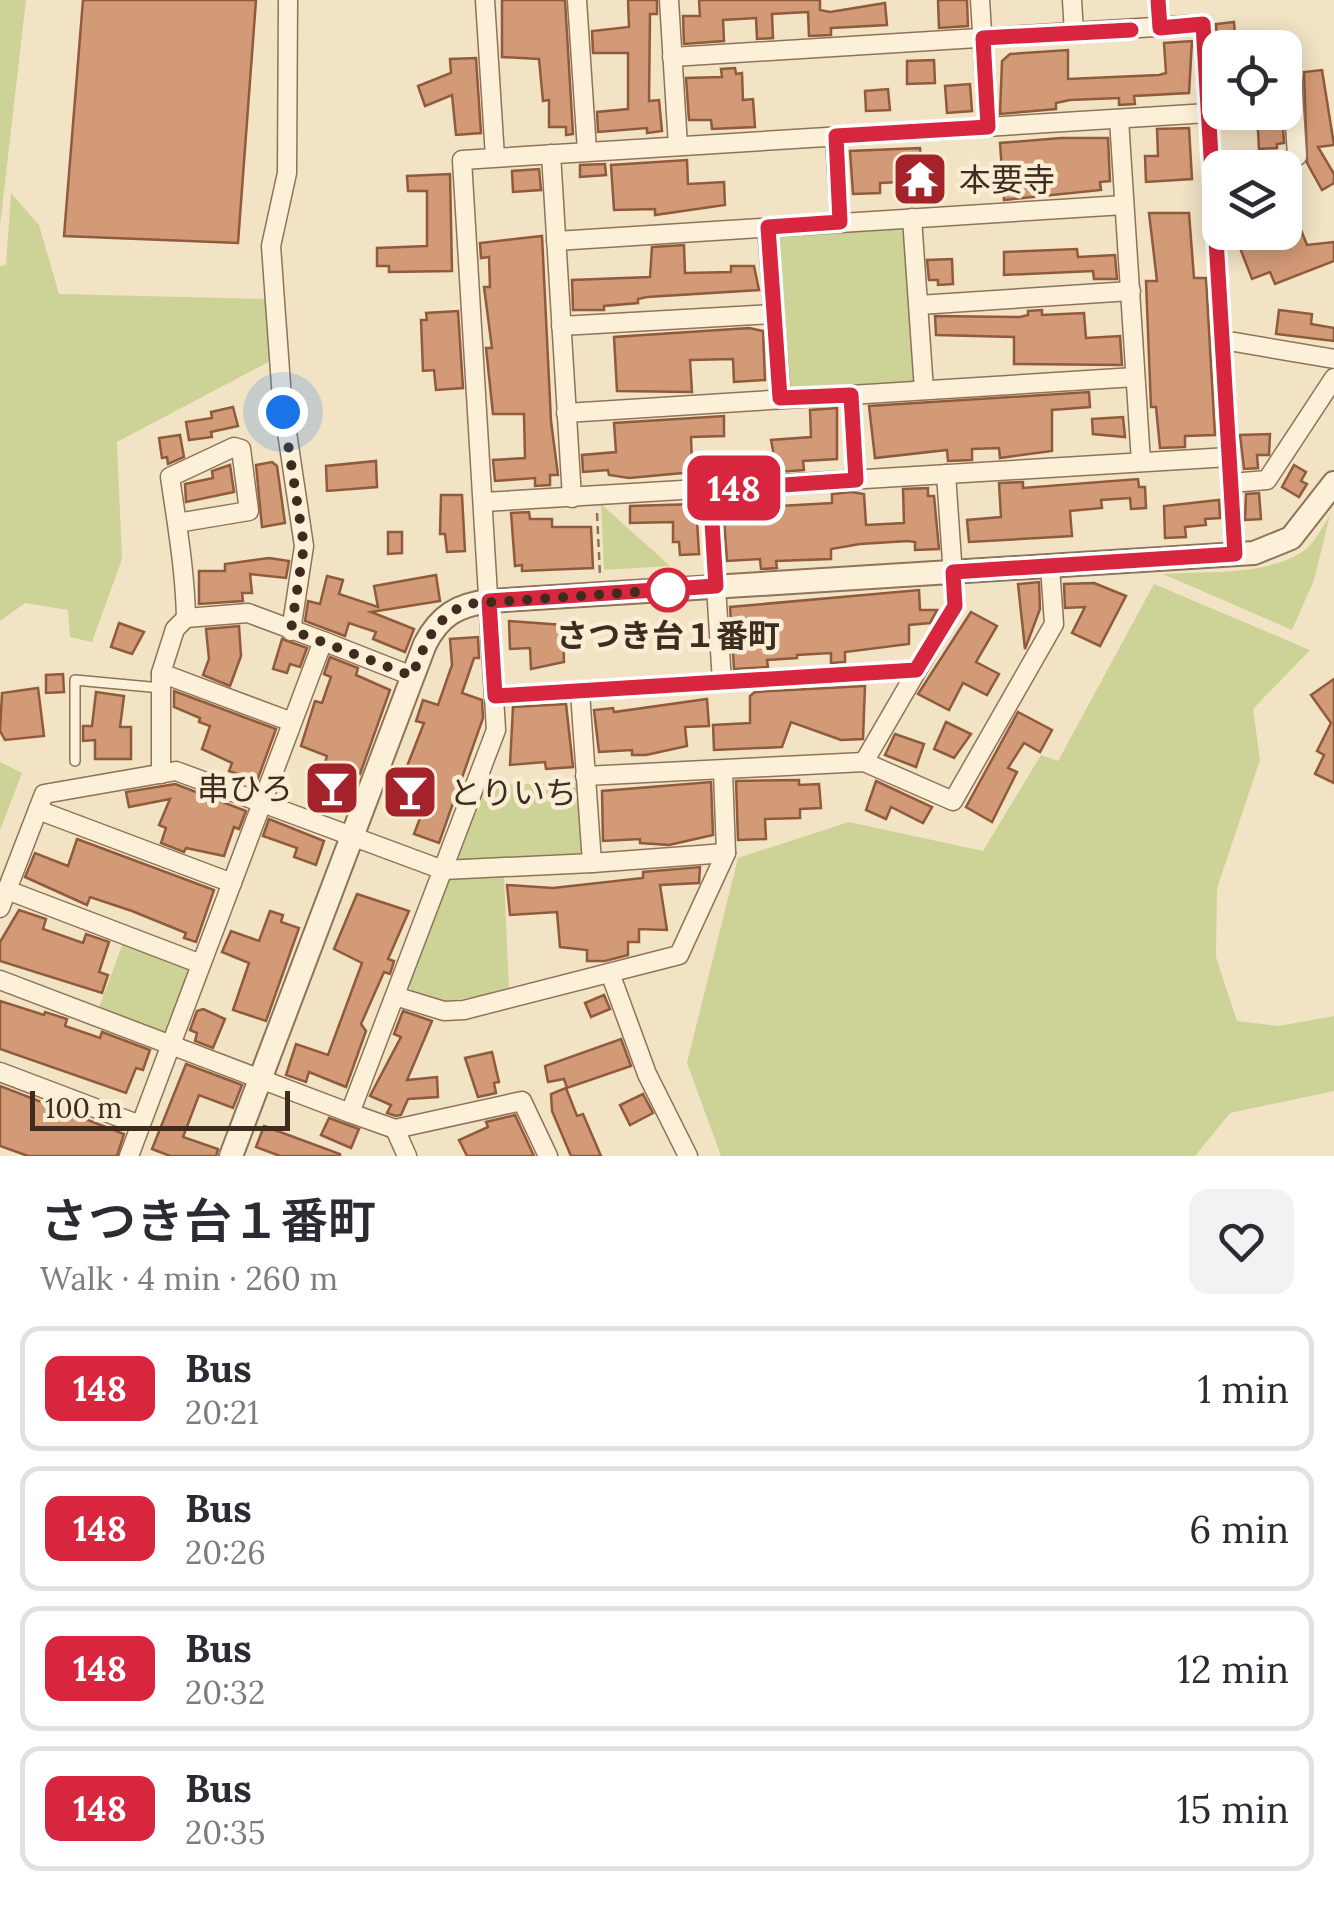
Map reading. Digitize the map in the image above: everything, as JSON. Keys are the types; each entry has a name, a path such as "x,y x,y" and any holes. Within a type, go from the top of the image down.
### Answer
{"street":[{"path":"288,0 287,173 271,246 282,399 304,546 291,630"},
{"path":"485,0 495,157"},
{"path":"577,0 587,151"},
{"path":"669,0 678,146"},
{"path":"980,0 988,127"},
{"path":"1072,0 1074,34"},
{"path":"1158,0 1160,28"},
{"path":"672,57 1203,24 1204,30"},
{"path":"350,1113 494,737 495,696 462,160 1202,113"},
{"path":"1119,119 1141,462"},
{"path":"836,136 840,222"},
{"path":"550,154 572,498"},
{"path":"556,241 1124,205"},
{"path":"912,218 924,390"},
{"path":"768,227 780,398"},
{"path":"1219,250 1235,554"},
{"path":"919,305 1131,291"},
{"path":"561,326 774,314"},
{"path":"1223,340 1334,359"},
{"path":"566,412 1136,376"},
{"path":"1231,483 1267,480 1334,378"},
{"path":"851,395 856,480"},
{"path":"177,522 249,511 240,449 234,447 170,477 177,522 185,571 186,618"},
{"path":"484,502 1229,457"},
{"path":"864,762 955,606 946,474"},
{"path":"231,1156 412,676 438,622 467,604 1267,550 1291,538 1334,483"},
{"path":"710,490 722,682"},
{"path":"584,776 864,762 953,801 1054,624 1050,566"},
{"path":"161,774 160,681 175,629 186,618 248,613 412,676"},
{"path":"128,1156 323,642"},
{"path":"495,696 916,670"},
{"path":"160,681 292,722"},
{"path":"580,692 592,863"},
{"path":"0,908 44,794 176,771 443,870 726,853"},
{"path":"395,996 433,1009 464,1010 680,955 726,853 724,771"},
{"path":"38,810 232,883"},
{"path":"7,890 201,964"},
{"path":"610,973 647,1074 688,1156"},
{"path":"0,980 395,1129 522,1102 548,1156"},
{"path":"0,1072 140,1125"},
{"path":"395,1129 408,1156"}],"lane":[{"path":"76,760 76,680 160,681"}],"path":[{"path":"596,497 600,575"}],"green space":[{"path":"0,0 26,0 0,226"},
{"path":"11,193 39,225 59,294 269,299 274,359 117,442 122,559 92,642 70,637 68,610 25,603 0,621 0,266 6,265"},
{"path":"901,226 908,229 918,380 914,384 790,394 785,388 774,237 781,232"},
{"path":"601,504 670,566 604,570"},
{"path":"1330,515 1314,580 1292,630 1163,574 1253,569 1287,560 1310,545"},
{"path":"1154,584 1310,650 1253,709 1260,760 1217,888 1216,957 1237,1021 1279,1026 1334,1016 1334,1091 1230,1113 1195,1156 721,1156 687,1063 738,858 849,822 983,851 1041,755 1058,761"},
{"path":"0,762 22,773 0,830"},
{"path":"579,783 585,849 581,854 461,861 457,854 483,785"},
{"path":"504,876 509,991 442,1002 412,993 409,985 448,883 453,877"},
{"path":"123,943 185,967 188,972 167,1031 160,1034 98,1010"}],"building":[{"path":"83,0 256,0 238,243 64,236"},
{"path":"502,0 565,0 573,134 566,135 566,127 549,127 549,100 543,101 539,59 502,57"},
{"path":"628,0 657,0 657,14 650,14 649,101 659,100 662,131 647,133 647,128 598,132 597,112 628,109 628,53 593,53 592,31 629,27"},
{"path":"699,0 820,0 820,10 830,12 885,3 887,25 831,28 831,35 809,36 808,12 772,14 773,38 757,39 756,18 723,20 724,41 684,44 683,16 700,16"},
{"path":"938,0 967,0 968,26 939,28"},
{"path":"1234,22 1235,30 1216,30 1216,24"},
{"path":"1192,41 1189,93 1134,96 1135,104 1119,105 1119,98 1070,100 1056,103 1056,109 1000,114 1002,61 1010,54 1068,50 1068,79 1159,75 1166,73 1164,43"},
{"path":"476,58 481,133 456,135 452,95 425,106 418,86 451,73 450,59"},
{"path":"934,60 935,83 907,84 907,61"},
{"path":"735,68 736,74 742,73 743,100 753,99 755,127 712,129 711,120 689,120 686,78 722,77 721,69"},
{"path":"1322,70 1334,145 1318,147 1334,174 1334,183 1322,190 1307,163 1304,72"},
{"path":"970,84 972,111 947,113 945,86"},
{"path":"888,89 890,110 866,111 865,91"},
{"path":"1189,128 1192,179 1146,182 1145,156 1158,156 1157,129"},
{"path":"1258,130 1283,130 1284,143 1277,144 1277,148 1259,149"},
{"path":"1108,138 1110,181 1100,182 1101,190 1004,200 1000,143"},
{"path":"920,148 922,181 880,183 880,193 853,194 850,151"},
{"path":"687,160 688,184 724,182 725,205 655,215 655,209 614,210 611,165"},
{"path":"605,164 606,175 580,177 580,165"},
{"path":"539,169 541,190 513,192 512,171"},
{"path":"450,174 452,271 389,272 389,266 377,266 377,248 427,246 427,191 408,191 407,176"},
{"path":"1149,213 1189,213 1194,278 1206,278 1215,435 1185,436 1185,447 1160,448 1156,407 1151,407 1146,281 1157,281"},
{"path":"1302,232 1307,245 1334,242 1334,261 1275,284 1270,272 1252,279 1241,250 1302,250"},
{"path":"542,236 551,421 558,475 550,475 550,485 535,486 535,478 495,481 493,460 525,458 524,414 493,414 486,348 492,348 484,287 490,287 489,257 481,258 480,243"},
{"path":"684,245 685,273 731,272 731,266 754,266 759,290 647,297 638,299 638,303 604,306 604,310 573,310 572,280 650,277 652,247"},
{"path":"1077,249 1078,257 1115,255 1117,279 1094,279 1093,271 1004,275 1004,252"},
{"path":"952,259 953,284 938,285 938,280 929,280 927,260"},
{"path":"1042,310 1042,315 1084,313 1086,338 1120,336 1122,365 1014,364 1014,337 936,335 935,316 1020,317 1028,315 1028,311"},
{"path":"1279,310 1312,314 1311,324 1334,328 1334,341 1276,334"},
{"path":"458,311 463,388 436,390 434,370 423,371 421,320 427,320 426,313"},
{"path":"749,328 763,331 765,380 734,382 733,359 690,360 692,392 617,391 614,337"},
{"path":"1089,392 1090,407 1052,410 1052,451 1000,458 999,448 972,449 972,460 948,461 947,450 875,458 869,406"},
{"path":"233,407 238,426 211,432 212,437 189,440 186,422 212,418 211,412"},
{"path":"837,408 837,459 803,461 804,470 777,472 771,440 811,437 810,410"},
{"path":"724,416 724,436 691,437 692,465 683,473 629,478 609,475 608,470 583,472 582,455 616,452 614,423"},
{"path":"1123,417 1125,437 1093,434 1092,419"},
{"path":"1270,434 1269,455 1257,455 1258,468 1244,469 1240,435"},
{"path":"180,435 184,457 168,464 167,457 162,458 159,438"},
{"path":"376,461 377,487 327,491 326,466"},
{"path":"272,462 277,466 285,523 262,527 256,465"},
{"path":"230,465 234,492 186,502 185,484 213,478 212,471"},
{"path":"1294,465 1306,472 1301,481 1307,484 1299,497 1282,487"},
{"path":"1138,479 1139,487 1145,487 1146,508 1131,509 1130,498 1101,500 1102,508 1070,511 1072,536 969,542 967,520 1001,517 999,483 1023,482 1023,488"},
{"path":"928,488 928,496 934,496 939,549 915,550 915,542 908,541 860,544 831,549 831,559 776,561 777,568 761,569 760,559 727,561 723,505 779,498 779,506 832,503 832,494 851,492 864,494 866,525 904,523 903,489"},
{"path":"1259,493 1261,519 1245,520 1246,494"},
{"path":"441,495 462,495 465,551 447,552 445,534 440,534"},
{"path":"1219,500 1220,518 1205,519 1206,525 1185,527 1186,537 1165,538 1164,506"},
{"path":"696,504 699,554 680,555 679,542 673,542 673,522 630,523 630,506"},
{"path":"529,512 530,519 552,519 552,527 591,527 593,568 522,571 522,565 515,566 511,513"},
{"path":"388,532 402,532 402,553 388,554"},
{"path":"269,558 289,561 286,578 250,574 252,593 242,593 243,601 199,604 199,571 225,571 225,564"},
{"path":"436,575 440,601 371,612 414,629 405,652 373,639 376,632 349,623 345,636 305,621 308,601 320,604 327,576 343,580 339,594 378,607 374,586"},
{"path":"1039,582 1040,609 1025,649 1018,584"},
{"path":"1094,583 1126,596 1100,646 1072,633 1085,607 1065,608 1064,584"},
{"path":"919,590 920,610 937,610 930,623 909,625 909,644 845,652 845,662 831,663 831,653 797,655 767,660 768,667 734,669 730,607"},
{"path":"971,612 997,626 976,662 999,674 987,695 963,683 949,710 918,694"},
{"path":"509,621 563,625 564,662 531,669 530,648 510,649"},
{"path":"119,623 144,632 132,654 111,647"},
{"path":"239,626 241,656 230,686 203,675 209,659 206,629"},
{"path":"478,637 479,658 474,658 462,693 482,700 483,718 439,843 414,834 422,813 393,802 424,723 416,721 423,700 438,705 452,665 450,639"},
{"path":"282,639 307,648 300,667 290,664 287,673 273,669"},
{"path":"330,657 358,668 356,675 390,690 360,774 352,771 345,796 337,793 333,807 313,802 327,756 301,746 315,701 322,703 331,677 324,674"},
{"path":"63,674 64,692 46,693 46,675"},
{"path":"1334,679 1334,783 1315,774 1324,755 1317,751 1331,723 1311,695"},
{"path":"865,686 863,739 841,740 791,722 782,747 714,750 713,725 750,723 750,696 755,692"},
{"path":"38,688 44,736 5,740 0,731 2,693"},
{"path":"174,691 276,729 257,781 229,771 232,763 202,749 210,726 174,707"},
{"path":"96,692 124,696 120,727 131,727 131,759 95,759 95,740 83,741 83,726 92,726"},
{"path":"707,699 709,726 685,727 687,746 646,755 632,755 632,750 599,752 594,710 613,708 614,712"},
{"path":"566,704 573,767 546,769 545,762 510,765 513,707"},
{"path":"1018,712 1052,730 1040,752 1024,743 1008,768 1017,772 992,822 966,807"},
{"path":"946,722 971,734 954,758 934,749"},
{"path":"895,734 924,744 916,767 885,755"},
{"path":"799,780 799,785 819,784 821,808 800,809 800,818 765,819 766,839 738,840 736,781"},
{"path":"876,781 932,807 923,823 891,807 886,819 866,810"},
{"path":"711,782 713,835 669,845 640,843 640,839 603,841 602,791"},
{"path":"175,784 246,811 239,829 234,827 224,856 186,848 184,852 161,843 166,828 159,825 170,799 129,807 126,792"},
{"path":"269,819 324,841 316,865 294,857 297,848 263,836"},
{"path":"77,839 214,890 196,942 184,938 186,933 132,911 90,897 87,905 25,877 35,853 68,866"},
{"path":"700,867 699,883 660,885 667,930 639,929 639,942 628,942 628,955 605,961 587,961 587,950 560,947 557,912 510,915 507,885 553,888 643,878 643,872"},
{"path":"357,894 409,911 388,959 394,961 390,974 384,972 361,1024 366,1031 346,1087 309,1072 306,1082 286,1075 296,1044 328,1055 362,963 334,949"},
{"path":"19,910 46,919 43,929 83,943 86,934 109,942 99,972 108,975 102,993 0,961 0,942"},
{"path":"270,911 283,915 281,922 299,928 266,1021 233,1010 249,963 222,952 231,931 259,941"},
{"path":"604,995 610,1009 591,1017 585,1003"},
{"path":"0,1001 67,1019 65,1026 100,1038 102,1032 150,1050 143,1070 136,1068 126,1093 0,1049"},
{"path":"203,1009 225,1019 213,1048 195,1041 197,1033 190,1030 197,1011"},
{"path":"403,1011 432,1021 407,1080 437,1077 438,1097 408,1099 401,1115 396,1116 387,1113 391,1105 370,1096 401,1037 394,1034"},
{"path":"621,1039 631,1066 567,1088 564,1079 548,1082 545,1066"},
{"path":"492,1052 499,1082 494,1083 496,1093 478,1097 465,1058"},
{"path":"186,1064 242,1085 233,1108 199,1095 183,1137 218,1149 216,1156 170,1156 152,1149"},
{"path":"0,1086 124,1134 117,1156 28,1156 0,1146"},
{"path":"566,1088 577,1116 583,1114 601,1156 571,1156 552,1111 551,1094"},
{"path":"643,1094 653,1113 630,1125 620,1105"},
{"path":"515,1115 534,1156 467,1156 459,1140 488,1127 486,1122"},
{"path":"329,1118 359,1129 351,1148 321,1135"},
{"path":"264,1126 340,1156 280,1156 256,1147"}],"bus line":[{"name":"148","path":"1131,30 983,38 988,127 836,136 840,222 768,227 780,398 851,395 856,480 710,490 716,586 489,601 495,696 916,670 955,606 953,572 1235,554 1203,24 1160,28 1158,0"}],"place":[{"name":"本要寺","path":"920,179"},
{"name":"さつき台１番町","path":"668,590"},
{"name":"串ひろ","path":"332,788"},
{"name":"とりいち","path":"410,792"}],"route":[{"path":"283,412 304,546 291,630 412,676 432,630 446,614 467,604 679,589 668,590"}]}
